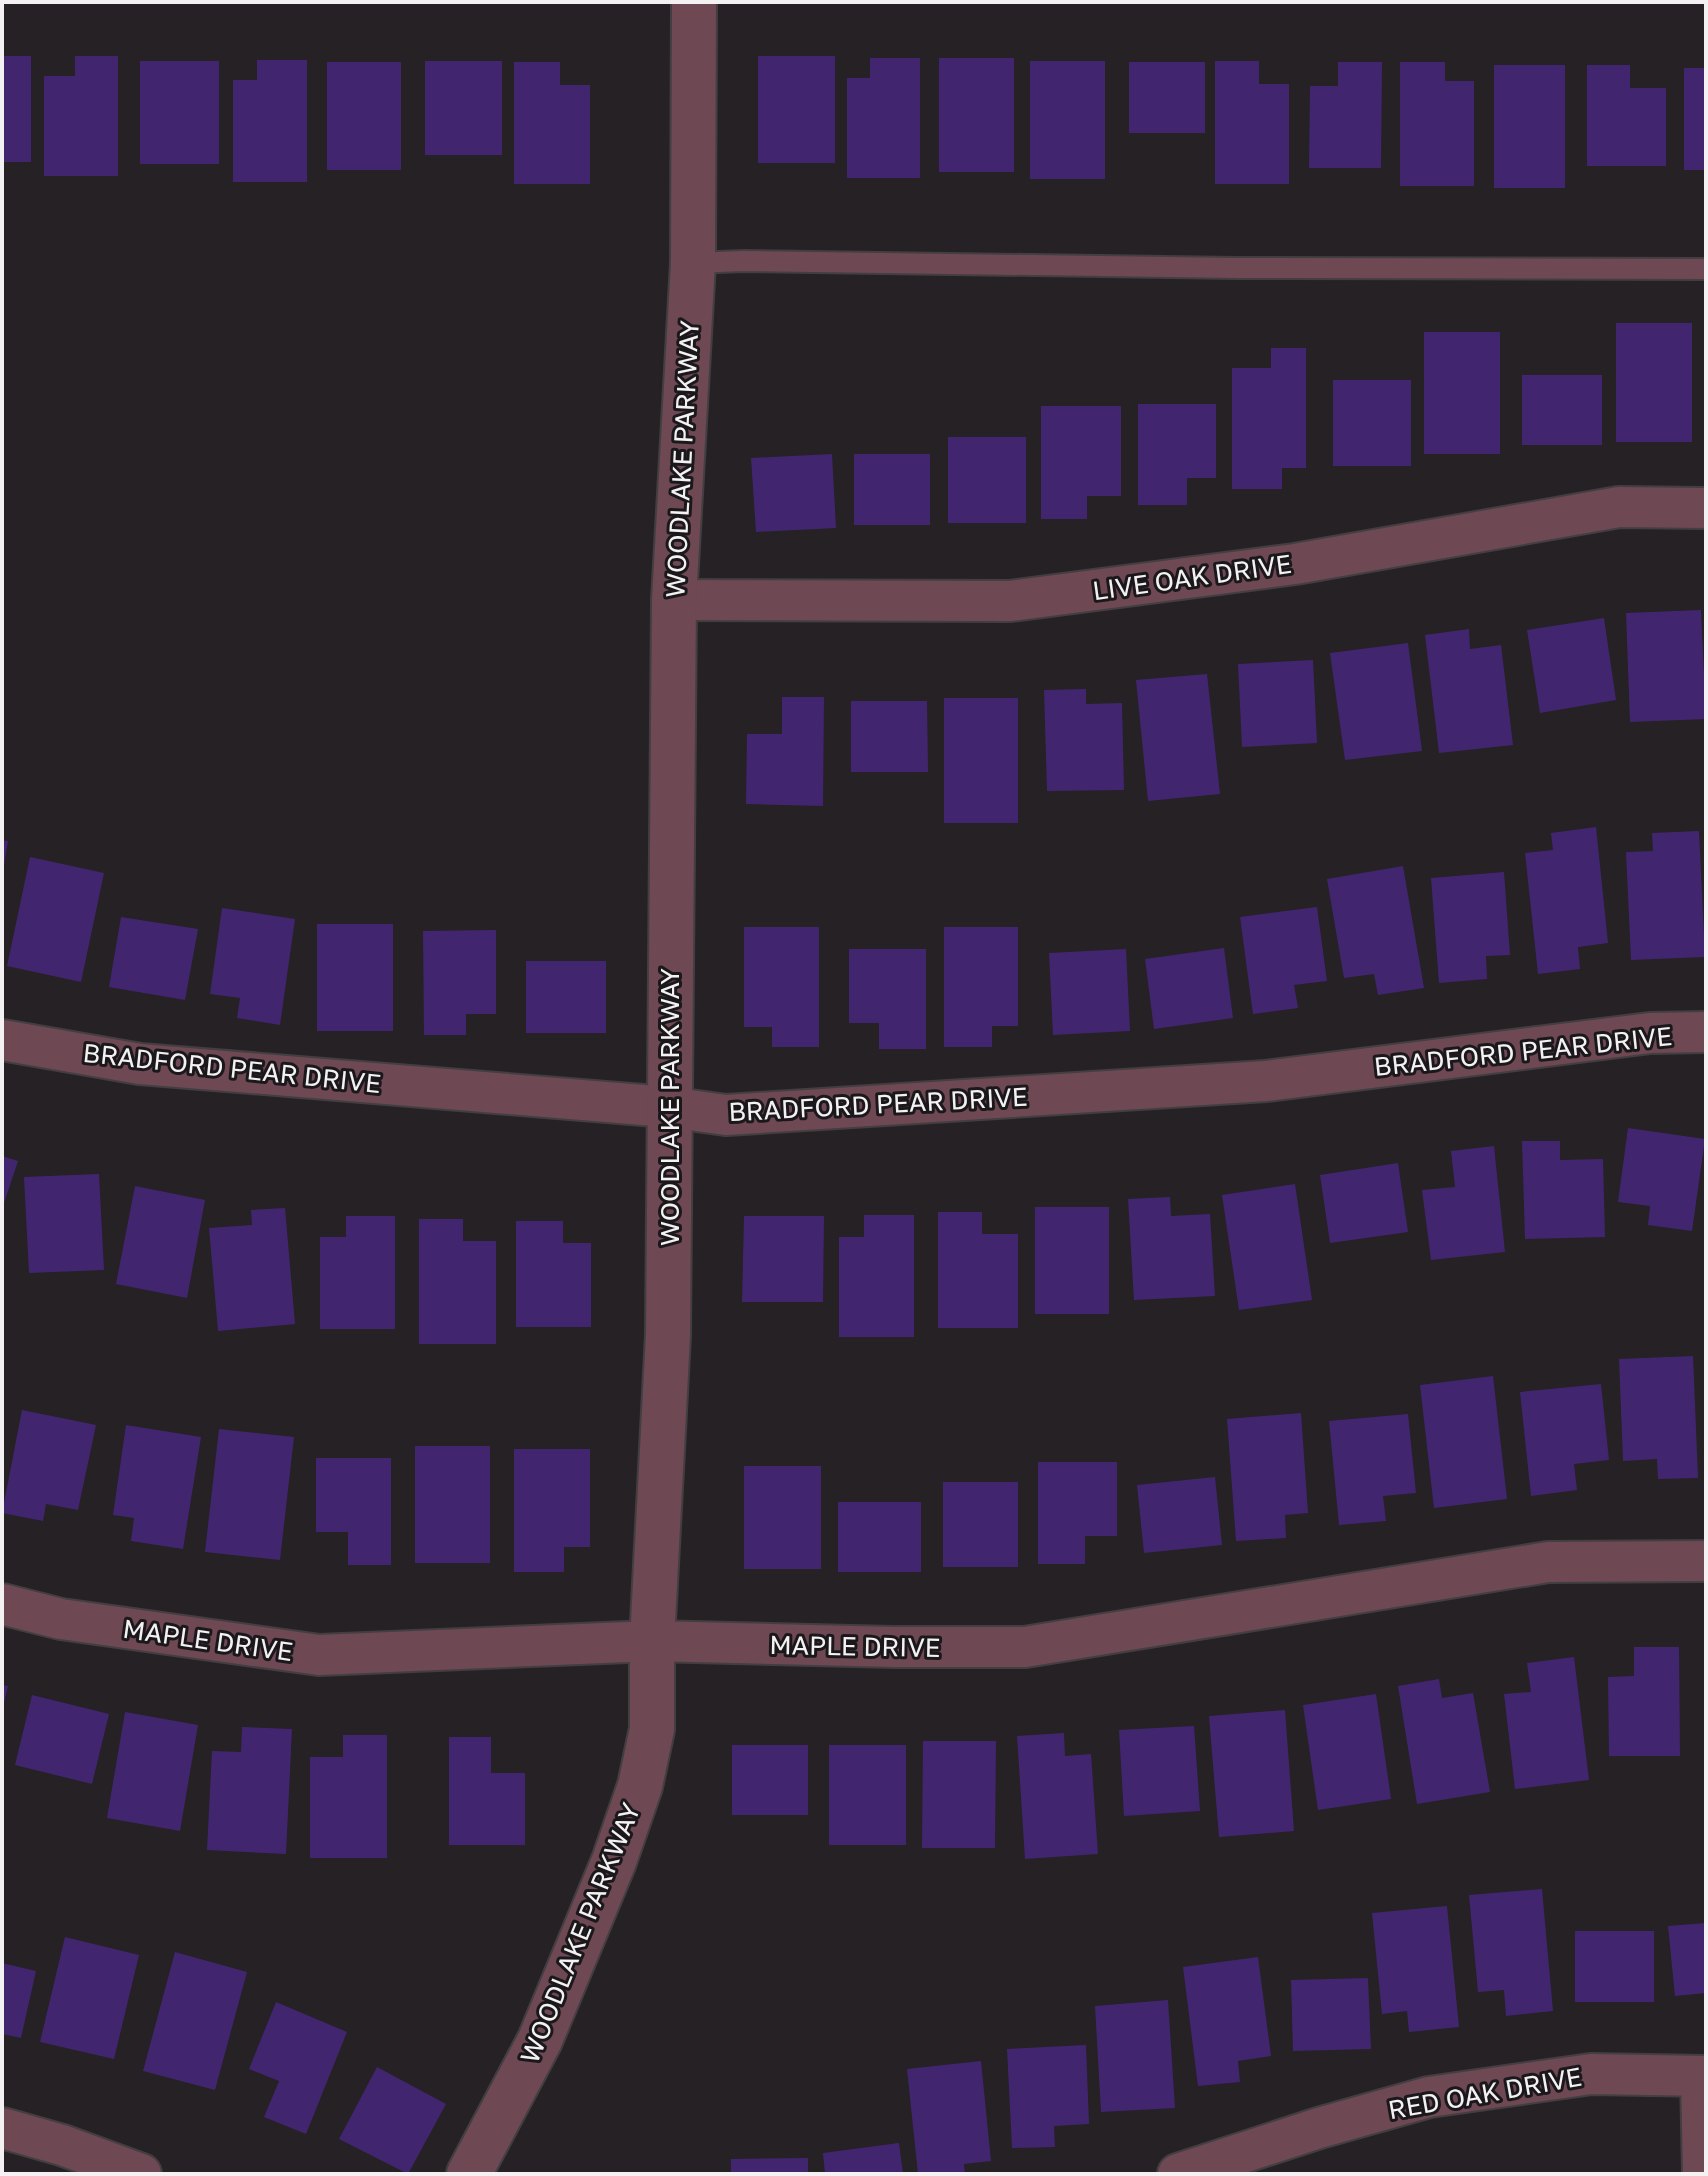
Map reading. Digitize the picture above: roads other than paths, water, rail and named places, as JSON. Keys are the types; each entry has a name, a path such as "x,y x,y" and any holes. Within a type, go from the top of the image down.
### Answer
{"street":[{"name":"WOODLAKE PARKWAY","path":"469,2174 540,2040 614,1861 640,1786 652,1729 652,1641 668,1335 674,600 693,263 694,2"},
{"name":"LIVE OAK DRIVE","path":"674,600 1010,601 1295,564 1619,507 1706,508"},
{"name":"BRADFORD PEAR DRIVE","path":"2,1040 140,1064 668,1107 726,1115 1266,1081 1650,1033 1706,1032"},
{"name":"MAPLE DRIVE","path":"2,1604 61,1619 319,1655 652,1641 1025,1647 1548,1562 1706,1561"},
{"name":"RED OAK DRIVE","path":"1178,2174 1319,2128 1429,2097 1591,2074 1703,2076"},
{"path":"1703,2076 1703,2174"},
{"path":"2,2128 62,2145 141,2174"}],"lane":[{"path":"693,263 1706,269"}]}
